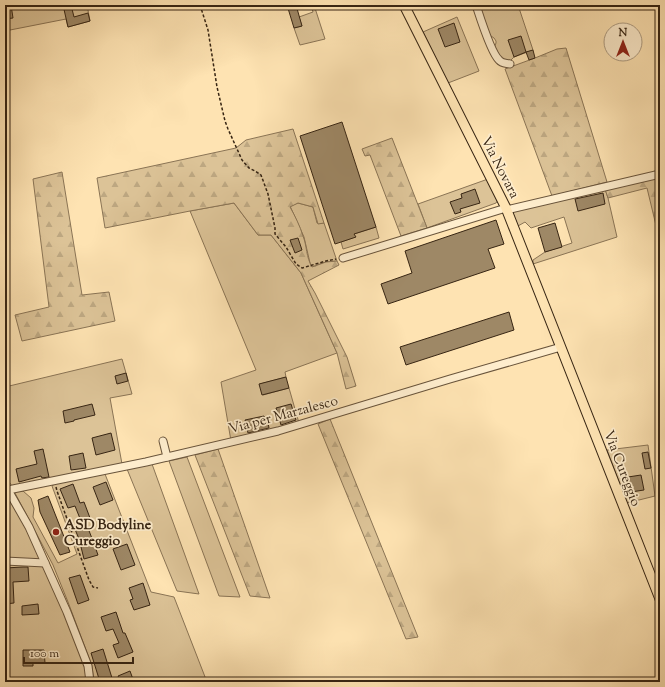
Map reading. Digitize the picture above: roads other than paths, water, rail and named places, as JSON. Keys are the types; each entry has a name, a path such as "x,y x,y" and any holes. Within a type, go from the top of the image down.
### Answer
{"main road":[{"name":"Via Novara","path":"404,5 506,209 561,347"},
{"name":"Via Cureggio","path":"561,347 660,599"}],"street":[{"path":"476,5 492,50 497,59 503,63 510,64"},
{"path":"343,258 506,209 660,174"},
{"name":"Via per Marzalesco","path":"90,682 88,666 67,612 29,527 6,488 58,480 167,457 278,431 561,347"},
{"path":"163,442 167,457"},
{"path":"5,561 45,562"}],"place":[{"name":"ASD Bodyline Cureggio","path":"56,532"}]}
